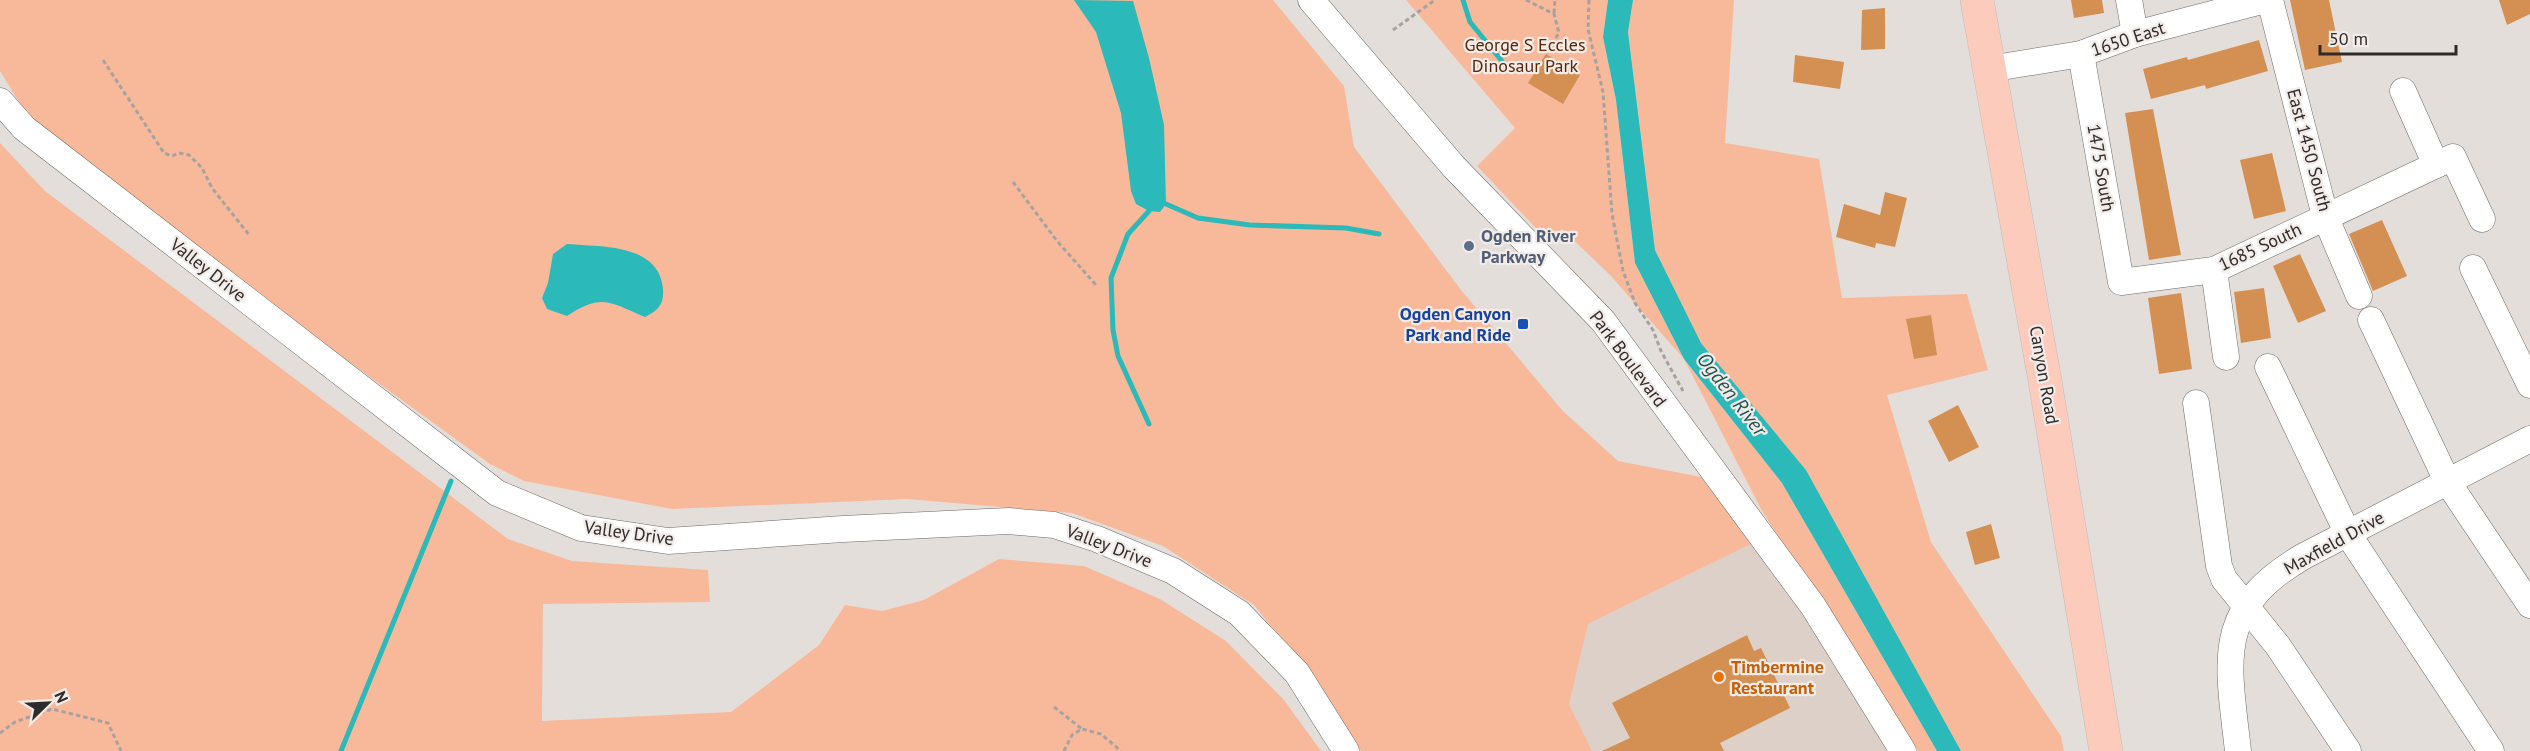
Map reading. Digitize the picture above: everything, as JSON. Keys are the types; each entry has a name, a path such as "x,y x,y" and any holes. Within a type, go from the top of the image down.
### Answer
{"main road":[{"name":"Canyon Road","path":"1977,0 2045,381 2106,751"}],"street":[{"name":"Park Boulevard","path":"1311,0 1454,167 1603,321 1813,606 1903,751"},
{"path":"2129,0 2134,34"},
{"name":"1650 East","path":"1989,69 2081,54 2134,34 2268,0"},
{"name":"East 1450 South","path":"2268,0 2325,216 2359,296"},
{"name":"1475 South","path":"2081,54 2121,282"},
{"path":"2403,91 2436,165 2453,157 2482,219"},
{"name":"Valley Drive","path":"0,101 24,128 496,493 581,528 668,541 996,521 1054,525 1097,539 1173,571 1239,613 1297,673 1346,751"},
{"name":"1685 South","path":"2121,282 2214,270 2436,165"},
{"path":"2473,268 2530,385"},
{"path":"2214,270 2226,357"},
{"path":"2371,320 2447,481 2530,605"},
{"path":"2268,367 2348,534 2491,751"},
{"path":"2196,403 2219,567 2224,579 2278,645 2348,751"},
{"name":"Maxfield Drive","path":"2238,751 2229,665 2233,636 2246,606 2257,591 2287,566 2530,439"}],"path":[{"path":"1393,30 1435,0"},
{"path":"1526,0 1554,14"},
{"path":"1546,54 1559,33 1554,14 1555,0"},
{"path":"1589,0 1588,29 1603,92 1612,214 1623,271 1635,303 1653,330 1661,351 1688,399"},
{"path":"103,60 164,153 172,156 179,153 189,154 202,168 212,188 250,236"},
{"path":"1013,182 1057,241 1096,285"},
{"path":"1054,707 1082,729 1101,735 1121,751"},
{"path":"0,733 15,722 52,710 108,723 121,751"},
{"path":"1064,751 1072,735 1082,729"}],"shaded area":[{"path":"1755,542 1874,721 1891,751 1592,751 1568,704 1588,624"}],"green space":[{"path":"0,0 1273,0 1344,86 1354,147 1461,290 1563,411 1618,461 1701,477 1755,542 1588,624 1569,704 1592,751 1361,751 1322,690 1254,605 1163,546 1072,513 907,499 672,509 524,481 490,464 140,210 27,115 0,71"},
{"name":"George S Eccles Dinosaur Park","path":"1406,0 1608,0 1603,37 1616,100 1635,263 1684,359 1610,275 1562,229 1549,242 1477,166 1515,128"},
{"path":"1633,0 1734,0 1725,143 1819,159 1842,298 1967,294 1988,370 1887,395 1931,542 2061,736 2064,751 1961,751 1806,470 1701,343 1655,250 1628,32"},
{"path":"0,143 45,191 508,539 572,561 708,570 710,602 543,604 542,721 731,712 819,645 845,605 882,611 924,600 999,559 1084,566 1160,599 1226,641 1284,700 1321,751 0,751"},
{"path":"1684,359 1782,483 1937,751 1918,751 1762,511"}],"water":[{"path":"1074,0 1133,1 1164,125 1166,204 1160,212 1149,211 1136,204 1131,191 1121,113 1096,32"},
{"name":"Ogden River","path":"1608,0 1633,0 1628,32 1655,250 1701,343 1806,470 1961,751 1937,751 1782,483 1684,359 1635,263 1616,100 1603,37"},
{"path":"567,244 611,247 640,255 651,263 659,274 663,289 660,306 645,317 606,302 589,304 567,316 547,309 542,298 548,283 553,254"}],"building":[{"path":"2071,0 2102,0 2104,13 2074,18"},
{"path":"2290,0 2329,0 2342,62 2305,70"},
{"path":"2499,0 2530,0 2530,14 2507,25"},
{"path":"1885,8 1885,49 1861,50 1862,10"},
{"path":"2259,40 2268,71 2206,89 2205,85 2151,99 2143,69 2187,57 2188,60"},
{"path":"1546,54 1580,75 1563,104 1528,83"},
{"path":"1795,55 1844,62 1840,89 1793,82"},
{"path":"2153,109 2181,255 2149,260 2125,113"},
{"path":"2272,153 2286,211 2254,219 2240,160"},
{"path":"1885,192 1907,198 1895,247 1876,243 1875,248 1836,237 1844,204 1880,215"},
{"path":"2382,220 2407,276 2373,291 2349,234"},
{"path":"2300,254 2326,311 2298,323 2273,266"},
{"path":"2264,288 2271,338 2241,343 2234,292"},
{"path":"2181,293 2192,369 2159,374 2148,298"},
{"path":"1931,315 1937,355 1914,359 1906,319"},
{"path":"1958,405 1979,447 1949,462 1928,421"},
{"path":"1991,524 2000,558 1975,565 1966,532"},
{"name":"Timbermine Restaurant","path":"1747,635 1754,651 1761,648 1790,708 1720,743 1724,751 1602,751 1630,738 1612,703"}],"waterway":[{"path":"1463,0 1470,22 1510,71"},
{"path":"1166,204 1198,218 1250,225 1346,228 1379,234"},
{"path":"1149,211 1128,234 1111,278 1113,330 1118,356 1149,424"},
{"path":"341,751 451,481"}],"place":[{"name":"Ogden River Parkway","path":"1469,246"},
{"name":"Ogden Canyon Park and Ride","path":"1523,324"},
{"name":"Timbermine Restaurant","path":"1719,677"}]}
